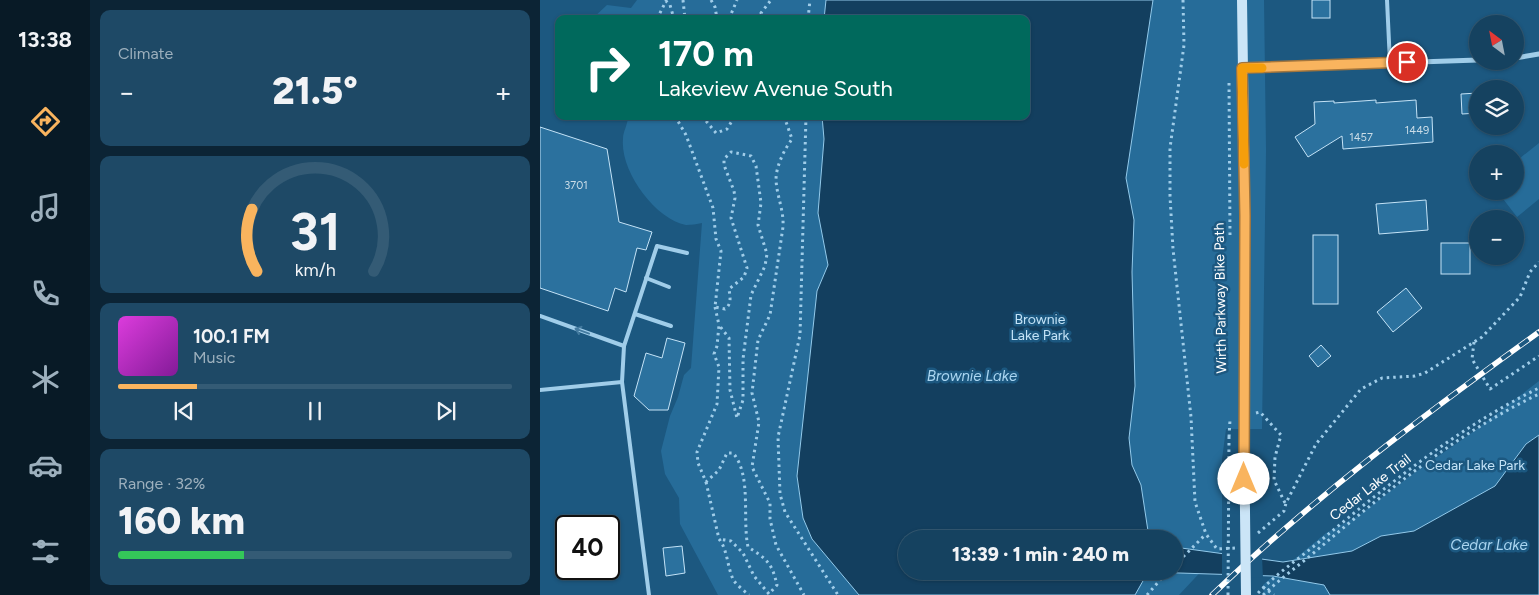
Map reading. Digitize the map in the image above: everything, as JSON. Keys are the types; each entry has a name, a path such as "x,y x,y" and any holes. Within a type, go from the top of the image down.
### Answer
{"street":[{"path":"1242,0 1245,216 1244,428 1246,595"},
{"path":"1524,56 1539,54"},
{"path":"1242,68 1469,60"}],"lane":[{"path":"1387,0 1390,63"},
{"path":"649,595 622,382 624,346 657,246 687,253"},
{"path":"646,278 670,287"},
{"path":"634,314 671,326"},
{"path":"540,316 624,346"},
{"path":"540,390 622,382"}],"path":[{"path":"659,15 667,0"},
{"path":"667,0 673,15"},
{"path":"683,0 685,15"},
{"path":"710,0 715,7 716,15"},
{"path":"731,15 737,0"},
{"path":"762,15 761,13 771,0"},
{"path":"808,15 810,0"},
{"path":"1183,0 1184,45 1170,148 1170,196 1173,249 1191,416 1195,502 1206,534 1218,549 1240,548"},
{"name":"Wirth Parkway Bike Path","path":"1229,76 1231,245"},
{"path":"677,120 686,135 713,208 716,239 721,251 715,307 719,325 717,346 714,354 720,367 716,404 697,452 698,463 706,482 719,540 723,544 727,562 735,582 749,595"},
{"path":"705,120 716,133 727,129 733,120"},
{"path":"785,120 792,139 784,152 776,179 784,221 770,315 758,340 752,393 759,422 752,468 770,503 770,519 776,545 804,595"},
{"path":"806,120 800,336 778,437 780,494 785,512 838,595"},
{"path":"715,307 725,309 728,306 730,302 729,289 744,277 746,268 731,218 735,198 734,191 724,165 724,159 731,152 751,156 756,166 761,203 758,225 767,254 764,266 751,295 743,359 743,400 737,418 730,390 729,338 719,325"},
{"path":"1254,536 1284,511 1286,503 1316,444 1361,388 1382,378 1415,376 1425,373 1482,337 1520,297 1530,272 1539,262"},
{"path":"1474,342 1472,359 1490,389 1539,356"},
{"name":"Cedar Lake Trail","path":"1256,595 1263,587 1362,506 1450,440 1493,412 1539,388"},
{"name":"Cedar Lake Trail","path":"1263,595 1365,510 1445,451 1496,417 1539,394"},
{"path":"1255,413 1260,412 1281,435 1275,457 1274,480 1286,503"},
{"path":"1228,595 1227,476 1230,418"},
{"path":"706,482 719,470 727,453 733,453 739,460 743,480 748,547 758,553 773,567 776,585 769,594 754,576 743,553 731,541 719,540"},
{"path":"1183,557 1206,534"},
{"path":"1147,595 1160,580"},
{"path":"1263,587 1274,595"}],"green space":[{"name":"Brownie Lake Park","path":"637,0 1264,0 1266,150 1262,429 1226,429 1222,459 1222,549 1179,595 718,595 680,524 679,498 665,474 661,451 670,416 684,375 691,368 702,223 686,225 674,221 663,214 642,192 633,179 624,152 623,136 627,120 1030,120 1030,15 596,15 607,5 631,8"},
{"path":"1539,143 1539,199 1524,211 1512,210 1504,200 1524,200 1524,155"},
{"name":"Cedar Lake Park","path":"1539,381 1539,435 1526,444 1495,486 1414,531 1381,536 1352,551 1291,562 1326,533 1358,516"},
{"path":"1273,576 1324,585 1330,595 1264,595 1263,585"}],"water":[{"name":"Brownie Lake","path":"826,0 1153,0 1126,178 1134,220 1132,272 1135,386 1129,438 1132,465 1141,485 1148,530 898,530 898,580 1143,580 1135,595 859,595 812,539 803,518 797,476 817,291 828,265 818,213 824,139 822,120 1030,120 1030,15 824,15"},
{"name":"Brownie Lake","path":"1539,435 1539,595 1330,595 1324,585 1273,576 1183,573 1183,548 1283,562 1352,551 1381,536 1414,531 1495,486 1526,444"}],"pier":[{"path":"1222,551 1262,557 1263,578 1222,577"}],"building":[{"path":"1312,0 1330,0 1330,18 1312,18"},
{"path":"1461,94 1469,94 1469,114 1462,114"},
{"path":"1376,100 1376,103 1416,100 1417,118 1432,117 1433,142 1343,149 1342,136 1308,157 1295,137 1315,124 1314,102 1334,101 1334,103"},
{"path":"540,127 607,149 619,222 652,232 646,250 637,248 626,292 615,288 608,311 540,288"},
{"path":"1426,200 1428,230 1379,234 1376,204"},
{"path":"1313,235 1338,235 1338,304 1313,304"},
{"path":"1441,243 1469,243 1470,274 1441,274"},
{"path":"1406,288 1422,308 1393,332 1377,312"},
{"path":"667,338 685,343 668,410 649,410 634,396 646,353 662,358"},
{"path":"1321,345 1331,356 1318,367 1309,356"},
{"path":"682,546 685,573 666,576 663,548"}],"railway":[{"path":"1212,595 1250,559 1371,458 1539,332"}],"slow traffic":[{"path":"1244,164 1242,68 1262,68"}],"route":[{"path":"1244,479 1245,216 1242,68 1407,62"}],"water label":[{"name":"Cedar Lake","path":"1489,545"}]}
